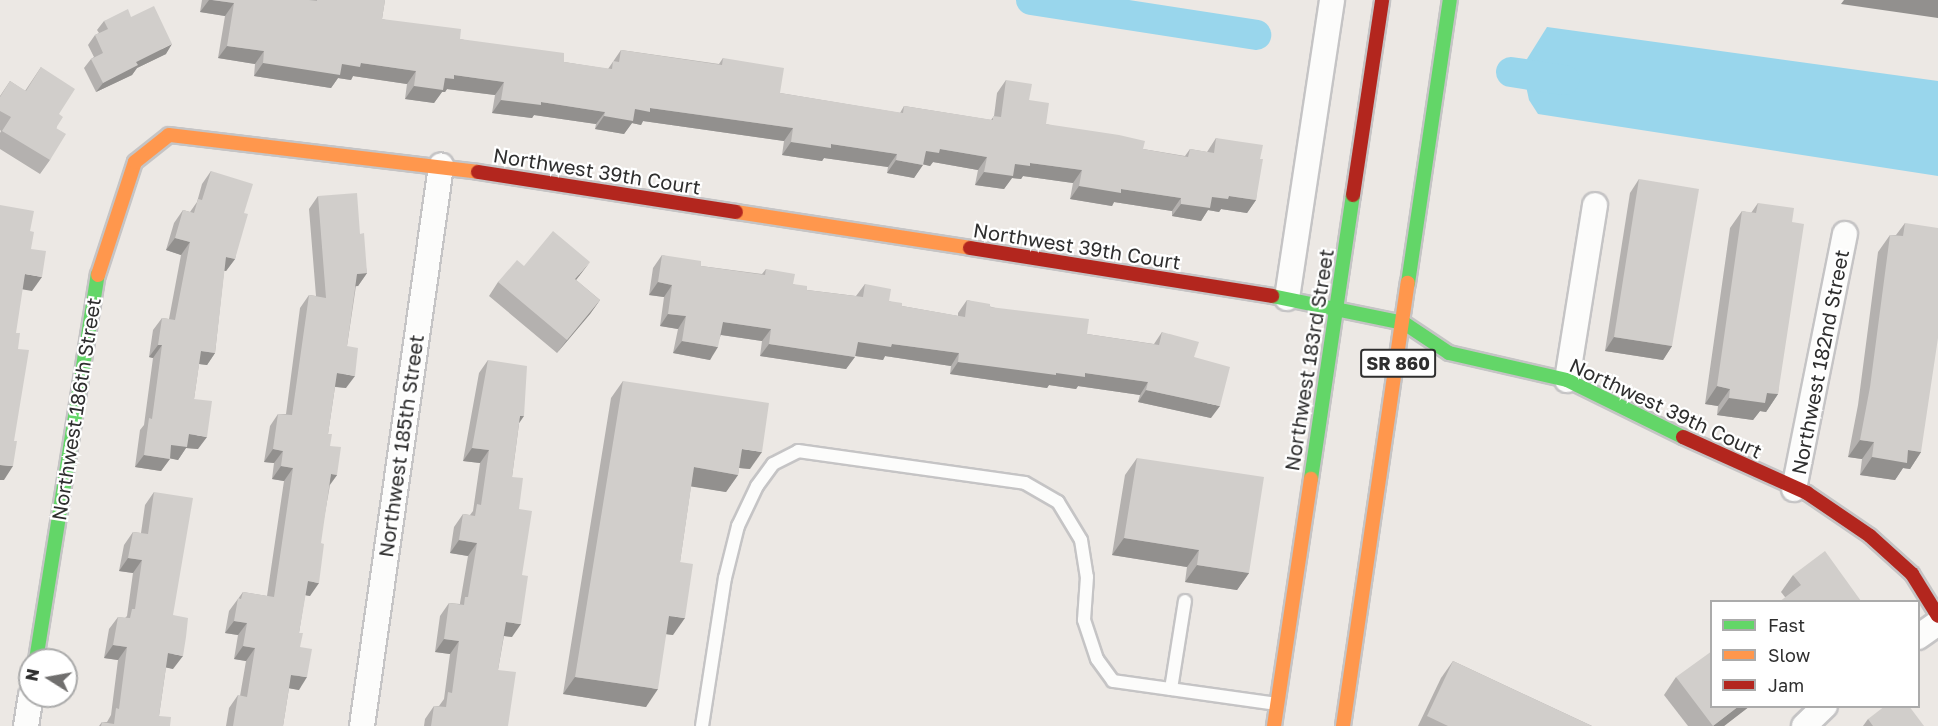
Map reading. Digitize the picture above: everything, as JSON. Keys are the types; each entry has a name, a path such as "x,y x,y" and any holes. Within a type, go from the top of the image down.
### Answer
{"street":[{"path":"1287,298 1332,0"},
{"name":"Northwest 183rd Street","path":"1274,726 1382,0"},
{"name":"SR 860","path":"1343,726 1450,0"},
{"name":"Northwest 39th Court","path":"135,162 169,135 441,166 1287,298 1404,323 1449,353 1567,380 1635,415 1807,493 1870,536 1912,574 1938,616"},
{"name":"Northwest 186th Street","path":"38,648 98,274 135,162"},
{"name":"Northwest 185th Street","path":"362,726 441,166"},
{"path":"1567,380 1595,205"},
{"name":"Northwest 182nd Street","path":"1794,489 1845,234"},
{"path":"1920,636 1938,623"},
{"path":"26,726 29,708"},
{"path":"1804,726 1823,708"}],"lane":[{"path":"702,726 725,578 738,526 757,486 768,471 798,451 1025,483 1058,502 1081,540 1087,577 1084,620 1096,659 1113,681 1278,705"},
{"path":"1170,689 1185,601"}],"water":[{"path":"1547,27 1938,81 1938,176 1538,114 1529,100 1522,67"}],"building":[{"path":"212,0 385,0 382,19 461,29 460,39 564,53 564,62 612,69 613,61 619,62 621,50 722,65 723,58 784,68 780,93 903,113 904,106 993,120 993,116 1001,117 1006,80 1032,84 1029,100 1049,103 1046,124 1145,141 1143,149 1188,157 1190,149 1214,153 1216,138 1263,145 1256,200 1229,196 1228,199 1212,197 1210,208 1181,204 1181,198 1121,189 1121,193 1079,186 1082,170 1030,163 1030,166 1015,164 1013,176 984,172 987,157 940,149 939,153 926,151 923,165 896,160 897,154 831,144 831,148 791,142 793,128 650,108 650,112 635,109 633,121 604,116 605,112 541,102 541,105 501,100 504,82 454,75 454,79 445,78 443,90 414,86 416,71 361,63 360,67 342,64 340,75 263,63 264,51 227,46 234,3"},
{"path":"154,6 172,44 136,62 138,65 103,83 91,59 103,53 95,35 108,29 104,21 128,9 131,17"},
{"path":"41,67 75,89 59,114 63,117 56,128 66,134 50,160 2,131 11,117 0,111 0,97 10,81 26,91"},
{"path":"211,171 253,184 244,213 248,214 235,259 226,257 215,353 201,351 194,399 212,401 207,437 189,434 187,447 171,445 170,459 144,455 149,418 152,419 162,345 158,345 162,318 175,320 190,242 175,238 183,210 194,213 198,199 202,200"},
{"path":"1639,179 1699,189 1672,346 1614,337"},
{"path":"357,193 360,234 364,233 367,273 357,274 347,346 358,348 355,376 337,373 328,434 332,434 330,446 341,447 337,475 331,474 321,543 324,544 319,583 308,581 299,633 303,633 300,647 312,649 307,677 291,675 283,726 233,726 238,695 247,697 255,648 243,646 247,623 234,621 238,598 241,599 243,592 274,597 293,468 281,466 283,451 273,449 278,414 292,415 309,295 326,298 318,196"},
{"path":"1758,203 1794,208 1792,222 1804,224 1778,394 1767,393 1765,403 1729,398 1730,389 1717,386 1742,211 1756,213"},
{"path":"0,205 34,211 30,231 34,232 31,249 46,251 42,277 25,274 16,333 20,333 18,349 29,350 14,441 17,441 13,466 0,465"},
{"path":"1905,223 1938,228 1938,338 1921,452 1908,450 1907,463 1872,457 1874,442 1860,440 1870,387 1890,235 1903,236"},
{"path":"553,231 590,262 575,279 600,300 567,340 498,282 517,260 524,266"},
{"path":"662,255 701,261 701,266 765,275 766,269 795,274 793,284 807,286 807,290 863,297 865,284 891,289 889,301 902,303 902,306 965,317 967,300 990,304 990,307 1089,319 1087,334 1159,345 1162,332 1199,342 1194,357 1230,367 1220,406 1146,390 1148,382 1085,373 1085,377 1056,373 1056,375 958,362 959,353 858,342 855,357 769,344 771,329 723,322 718,347 682,341 686,316 668,314 672,285 658,282"},
{"path":"488,360 527,366 524,416 520,416 512,477 523,478 519,509 532,511 522,575 528,576 521,624 506,622 498,670 516,672 508,726 431,726 434,706 446,707 448,692 452,693 459,641 444,639 449,603 464,605 465,597 468,597 477,543 459,540 463,514 475,516 477,504 481,505 489,450 472,448"},
{"path":"623,381 769,403 762,452 742,449 738,475 694,467 680,562 693,564 685,618 669,616 658,689 575,677"},
{"path":"1137,458 1264,477 1249,573 1197,565 1199,550 1124,538"},
{"path":"154,492 193,498 173,615 188,618 186,637 183,656 168,653 159,716 171,717 170,726 101,726 102,722 114,724 116,708 119,709 127,647 113,645 118,617 130,618 132,609 135,609 142,560 128,558 133,532 148,534"},
{"path":"1825,551 1860,600 1782,600 1801,585 1793,575"},
{"path":"1710,652 1710,708 1736,708 1713,726 1676,677"},
{"path":"1453,661 1592,726 1448,726 1427,716"},
{"path":"1882,708 1910,708 1924,726 1873,726 1868,719"}],"waterway":[{"path":"1031,0 1256,35"},
{"path":"1511,72 1564,80"}],"traffic: fast":[{"path":"1408,283 1450,0"},
{"path":"1311,479 1353,195"},
{"path":"38,648 98,275"},
{"path":"1272,296 1404,323 1449,353 1567,380 1683,437"}],"traffic: slow":[{"path":"98,275 135,162 169,135 478,172"},
{"path":"736,212 970,248"},
{"path":"1343,726 1408,283"},
{"path":"1274,726 1311,479"}],"traffic: jam":[{"path":"1353,195 1382,0"},
{"path":"478,172 736,212"},
{"path":"970,248 1272,296"},
{"path":"1683,437 1807,493 1870,536 1912,574 1938,616"}]}
